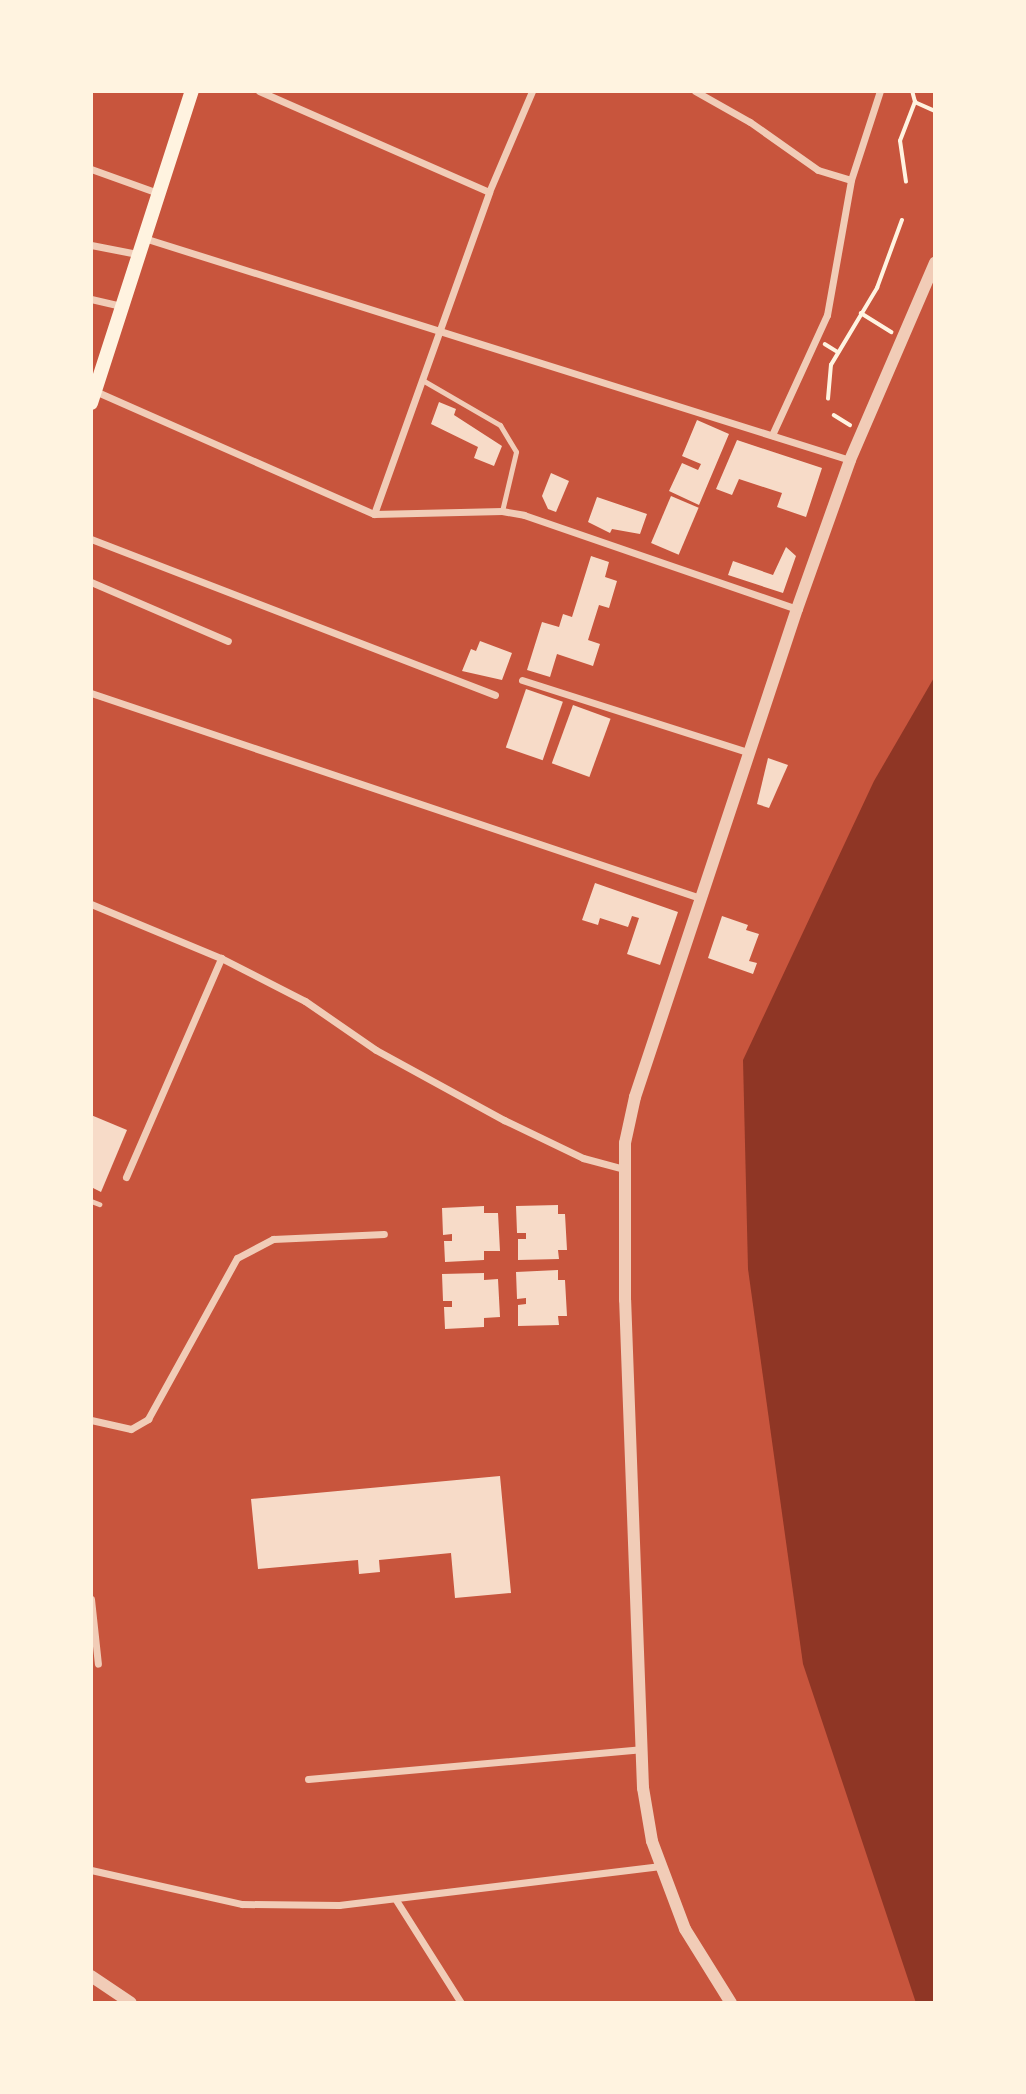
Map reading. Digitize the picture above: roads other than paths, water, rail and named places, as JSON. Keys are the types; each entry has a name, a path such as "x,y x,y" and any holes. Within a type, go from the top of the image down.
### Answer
{"main road":[{"path":"93,397 137,254 192,91"}],"street":[{"path":"259,91 489,192"},
{"path":"374,514 424,381 439,330 489,192 532,91"},
{"path":"695,91 750,122 818,170 851,180"},
{"path":"772,435 827,315 851,180 880,91"},
{"path":"91,169 158,193"},
{"path":"143,238 850,460"},
{"path":"91,245 137,254"},
{"path":"731,2003 685,1929 661,1866 643,1788 624,1169 635,1097 797,609 850,460 935,262"},
{"path":"91,299 121,306"},
{"path":"93,397 374,514 502,511 564,529 797,609"},
{"path":"91,539 495,695"},
{"path":"91,582 228,640"},
{"path":"522,680 748,752"},
{"path":"91,693 700,898"},
{"path":"91,904 221,958 305,1001 376,1050 505,1120 583,1158 624,1169"},
{"path":"126,1177 221,958"},
{"path":"91,1420 131,1429 148,1419 237,1258 273,1239 384,1234"},
{"path":"91,1599 98,1664"},
{"path":"309,1779 641,1749"},
{"path":"91,1870 242,1904 396,1900 661,1866"},
{"path":"396,1900 461,2003"},
{"path":"91,1976 131,2003"}],"lane":[{"path":"424,381 500,425 516,452 502,511"},
{"path":"91,1201 99,1204"}]}
